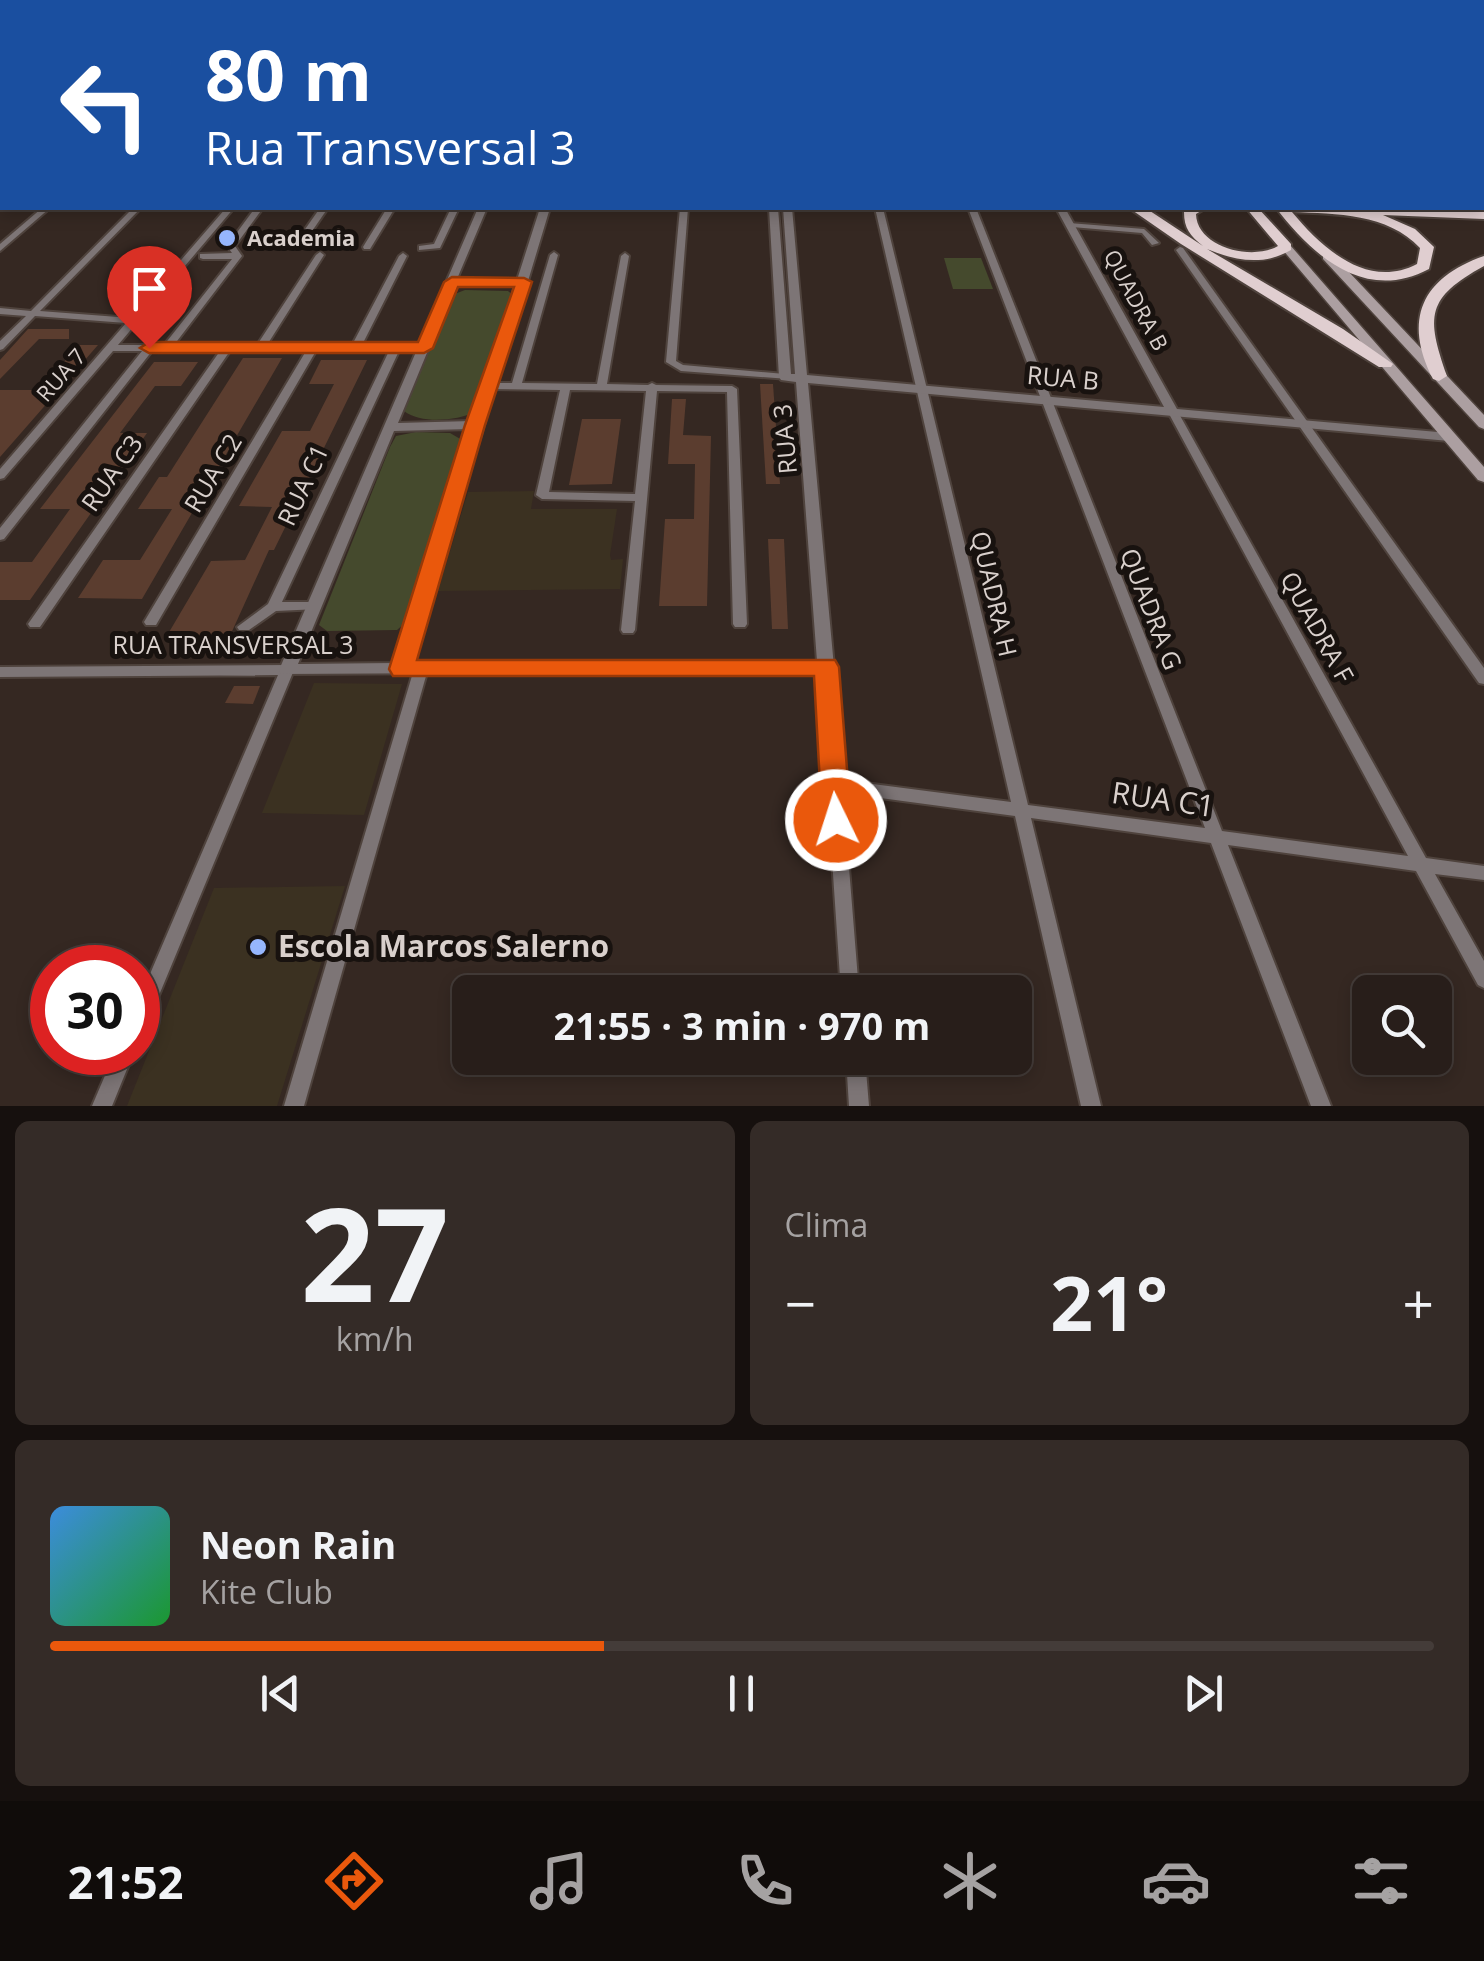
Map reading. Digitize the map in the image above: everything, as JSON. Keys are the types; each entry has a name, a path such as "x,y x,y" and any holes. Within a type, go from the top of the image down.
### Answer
{"highway":[{"path":"1138,210 1318,318 1386,364"},
{"path":"1197,210 1187,216 1190,228 1216,247 1256,258 1276,256 1286,247 1256,212"},
{"path":"1456,210 1484,213"},
{"path":"1285,211 1484,213"},
{"path":"1285,211 1327,256 1364,271 1390,275 1416,271 1427,260 1424,243 1407,229 1349,212"},
{"path":"1439,376 1426,339 1426,308 1441,284 1484,260"}],"main road":[{"path":"1286,247 1484,477"},
{"path":"1327,256 1484,424"}],"street":[{"path":"0,248 44,210"},
{"path":"0,348 136,210"},
{"name":"RUA 7","path":"0,476 228,210"},
{"path":"238,256 231,246 258,210"},
{"path":"298,245 323,210"},
{"path":"367,247 390,210"},
{"path":"422,248 437,246 454,210"},
{"path":"160,971 481,210"},
{"path":"402,669 544,210"},
{"name":"RUA B","path":"684,210 673,365 1449,437"},
{"name":"RUA 3","path":"774,210 785,376"},
{"name":"RUA 3","path":"787,210 826,667"},
{"name":"QUADRA H","path":"879,210 1091,1106"},
{"name":"QUADRA G","path":"973,210 1321,1106"},
{"name":"QUADRA B","path":"1062,210 1174,412"},
{"path":"1072,225 1144,231 1155,243"},
{"path":"1180,250 1484,679"},
{"path":"516,386 554,255"},
{"path":"203,256 238,256"},
{"path":"167,348 238,256"},
{"path":"261,348 320,256"},
{"path":"356,347 402,256"},
{"path":"602,386 625,256"},
{"path":"776,268 791,268"},
{"path":"452,282 524,282"},
{"path":"0,311 134,321"},
{"path":"111,348 424,348"},
{"path":"0,536 149,348"},
{"name":"RUA C3","path":"35,624 227,348"},
{"name":"RUA C2","path":"151,622 313,348"},
{"name":"RUA C1","path":"273,607 395,348"},
{"path":"488,386 732,389 740,624"},
{"path":"566,386 541,492 544,497 641,498"},
{"path":"628,630 652,386"},
{"name":"QUADRA F","path":"1174,412 1484,979"},
{"path":"392,427 475,425"},
{"path":"244,626 273,607 314,606"},
{"path":"826,667 849,975"},
{"name":"RUA TRANSVERSAL 3","path":"0,672 826,667"},
{"path":"294,1106 421,669"},
{"name":"RUA C1","path":"834,785 1484,872"},
{"path":"102,1106 115,1075"},
{"path":"857,1075 860,1106"}],"shaded area":[{"path":"534,491 531,509 617,509 610,555 611,560 623,559 620,589 438,591 468,492"},
{"path":"314,683 402,684 364,815 262,813"},
{"name":"Escola Marcos Salerno","path":"345,886 277,1106 127,1106 139,1075 160,1075 160,1023 214,888"}],"green space":[{"path":"944,258 981,258 993,289 953,289"},
{"path":"465,290 508,291 514,296 475,412 439,420 411,415 404,411 452,295"},
{"path":"450,433 462,440 406,622 397,630 327,631 319,625 390,447 396,436"}],"building":[{"path":"28,329 69,329 69,339 39,339 0,379 0,360"},
{"path":"79,345 98,345 0,457 0,390 39,390"},
{"path":"243,358 282,358 142,599 78,598 103,560 140,560 172,509 138,509 159,477 167,477"},
{"path":"321,360 367,360 274,550 269,550 229,638 165,639 211,561 245,560 272,507 239,506 282,431 310,431 334,384 309,384"},
{"path":"154,362 198,362 181,386 155,386 120,433 147,433 30,600 0,600 0,562 32,562 70,509 40,509"},
{"path":"760,384 773,384 780,484 766,484"},
{"path":"672,399 686,399 683,435 711,436 707,606 659,606 665,519 694,519 695,464 668,464"},
{"path":"582,419 621,419 612,484 569,485"},
{"path":"768,539 784,539 788,629 772,629"},
{"path":"234,686 260,686 253,704 225,703"}],"place":[{"name":"Academia","path":"227,238"},
{"name":"Escola Marcos Salerno","path":"258,947"}],"route":[{"path":"149,348 424,348 452,282 524,282 475,425 402,669 826,667 836,820"}]}
